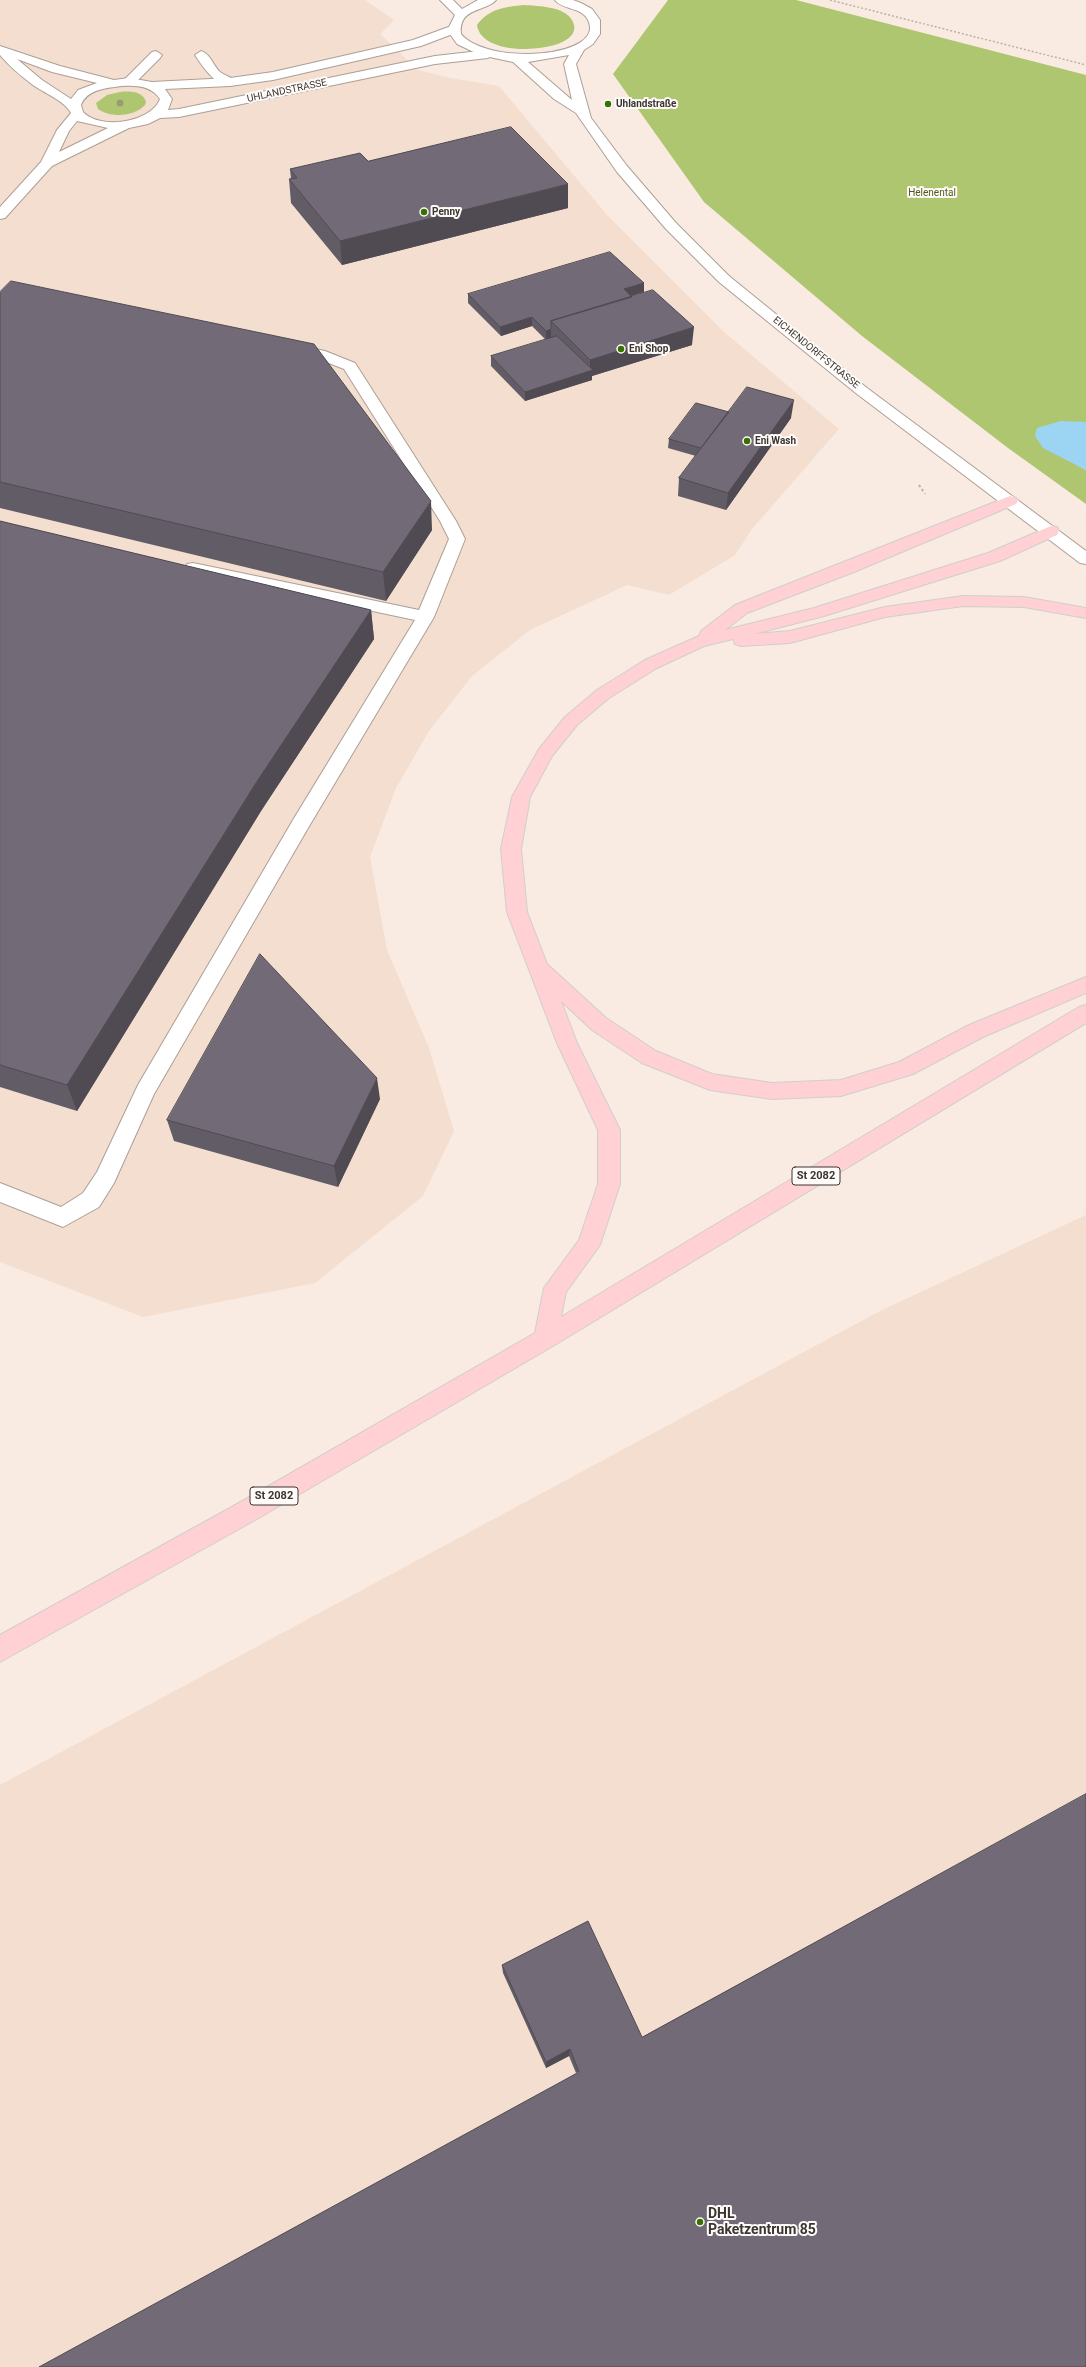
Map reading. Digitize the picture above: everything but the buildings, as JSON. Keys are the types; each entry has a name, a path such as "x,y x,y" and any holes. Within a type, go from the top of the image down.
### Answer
{"main road":[{"path":"698,642 742,609 1010,502"},
{"path":"545,1339 555,1288 589,1245 609,1184 609,1130 591,1089 567,1043 517,912 511,849 521,797 545,753 576,716 602,694 651,664 698,642 818,612 994,557 1051,531"},
{"path":"698,642 790,637 884,612 963,601 1024,602 1086,613"},
{"path":"537,967 600,1024 649,1057 710,1082 772,1091 841,1088 906,1068 976,1032 1086,985"},
{"name":"St 2082","path":"0,1649 248,1511 545,1339 1086,1013"}],"street":[{"path":"446,0 460,14"},
{"path":"454,29 460,14 470,7 490,0"},
{"path":"561,0 574,4 588,12 591,0"},
{"name":"EICHENDORFFSTRASSE","path":"454,29 459,39 470,48 488,54 517,59 547,57 579,48 591,40 596,31 595,21 588,12"},
{"name":"UHLANDSTRASSE","path":"0,215 47,163 63,130 76,110 80,96 86,92 113,84 129,82 152,86 230,82 273,76 417,42 454,29"},
{"name":"EICHENDORFFSTRASSE","path":"579,48 570,64 581,111 585,119 632,180 671,226 724,279 862,391 1051,531 1086,559"},
{"path":"1,49 56,69 113,84"},
{"path":"1,49 19,68 48,92 76,110"},
{"name":"UHLANDSTRASSE","path":"76,110 96,123 126,124 145,120 157,114 179,114 435,60 488,54"},
{"path":"129,82 156,55"},
{"path":"201,55 215,74 230,82"},
{"name":"EICHENDORFFSTRASSE","path":"517,59 558,96 581,111"},
{"path":"152,86 164,94 166,99 162,109 157,114"},
{"name":"UHLANDSTRASSE","path":"47,163 126,124"},
{"path":"0,1192 63,1218 91,1200 106,1177 145,1091 300,825 425,617 457,539 448,521 350,366 320,354 274,345"},
{"path":"177,565 425,617"}],"path":[{"path":"830,0 1086,65"}],"shaded area":[{"path":"0,0 365,0 394,20 380,34 418,70 450,78 499,86 608,216 724,332 839,429 752,529 735,555 669,595 627,585 530,630 472,676 429,731 396,788 370,857 387,950 429,1048 454,1131 423,1196 315,1283 143,1317 0,1262"},
{"name":"DHL Paketzentrum 85","path":"1086,1215 1086,2367 0,2367 0,1785 880,1311"}],"green space":[{"name":"Helenental","path":"668,0 796,0 1086,75 1086,422 1083,422 1066,459 1086,470 1086,504 1008,448 862,336 704,202 613,74"},
{"path":"523,5 553,8 566,14 574,25 573,34 566,40 557,44 530,49 516,49 502,46 490,42 481,35 477,25 486,15 503,8"},
{"path":"120,92 135,92 139,94 144,98 146,102 145,105 135,112 122,115 109,114 98,109 96,103 107,95"}],"water":[{"path":"1061,421 1086,422 1086,470 1043,448 1035,436 1037,428"}],"place":[{"name":"Uhlandstraße","path":"608,104"},
{"name":"Penny","path":"424,212"},
{"name":"Eni Shop","path":"621,349"},
{"name":"Eni Wash","path":"747,441"},
{"name":"DHL Paketzentrum 85","path":"700,2222"}]}
